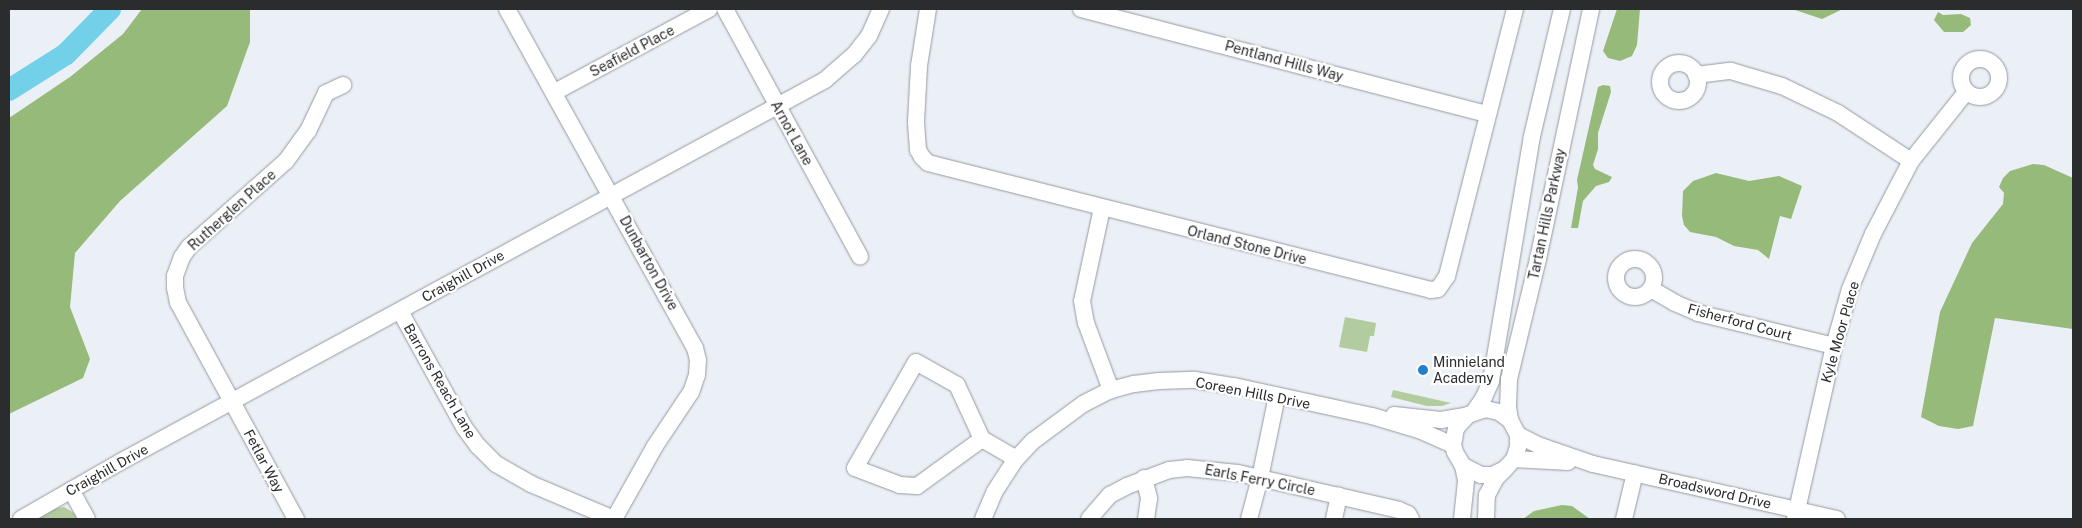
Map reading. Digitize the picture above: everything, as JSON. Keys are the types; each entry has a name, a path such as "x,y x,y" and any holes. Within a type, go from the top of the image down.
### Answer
{"street":[{"name":"Dunbarton Drive","path":"507,9 612,195 695,348 698,360 697,376 691,392 655,446 614,519"},
{"name":"Seafield Place","path":"555,92 709,9"},
{"name":"Arnot Lane","path":"724,9 860,257"},
{"name":"Craighill Drive","path":"21,519 838,70 854,55 869,36 881,9"},
{"name":"Orland Stone Drive","path":"928,9 919,66 916,139 922,157 934,166 1424,289 1438,289 1447,276 1515,9"},
{"name":"Pentland Hills Way","path":"1081,9 1125,14 1488,114"},
{"name":"Tartan Hills Parkway","path":"1453,445 1456,428 1484,397 1491,381 1532,136 1562,9"},
{"name":"Tartan Hills Parkway","path":"1518,436 1510,420 1508,408 1510,380 1538,259 1591,9"},
{"path":"1696,75 1718,70 1731,71 1782,86 1838,112 1911,161"},
{"name":"Rutherglen Place","path":"232,402 178,302 175,288 178,266 190,247 286,161 308,131 326,93 343,85"},
{"name":"Kyle Moor Place","path":"1796,515 1834,346 1850,289 1873,234 1911,161 1966,92"},
{"path":"1102,208 1082,301 1086,323 1110,390"},
{"name":"Fisherford Court","path":"1651,289 1675,303 1698,313 1834,346"},
{"name":"Barrons Reach Lane","path":"400,311 464,427 477,445 496,464 531,484 614,519"},
{"path":"982,439 917,486 900,485 855,468 916,362 957,385 982,439 1016,459"},
{"name":"Coreen Hills Drive","path":"983,519 995,491 1016,459 1033,441 1058,421 1083,404 1110,390 1158,381 1195,380 1372,416 1419,430 1453,445"},
{"path":"1249,519 1260,478 1277,396"},
{"name":"Fetlar Way","path":"232,402 296,519"},
{"path":"1471,413 1492,410 1510,420"},
{"name":"Coreen Hills Drive","path":"1372,416 1397,415 1441,420 1471,413"},
{"path":"1486,519 1487,495 1496,478 1510,464 1518,447 1518,436"},
{"name":"Broadsword Drive","path":"1518,436 1593,464 1635,473 1796,515 1837,519"},
{"path":"1453,445 1458,460 1463,466 1481,475 1492,475 1510,464"},
{"name":"Broadsword Drive","path":"1510,464 1593,464"},
{"path":"1462,519 1466,490 1463,466"},
{"name":"Earls Ferry Circle","path":"1089,519 1110,495 1144,478 1169,470 1187,468 1204,468 1260,478 1399,510 1408,514 1411,519"},
{"path":"1624,519 1635,473"},
{"path":"1144,478 1148,498 1146,519"},
{"path":"71,490 87,519"},
{"path":"1334,519 1339,496"}],"green space":[{"path":"142,9 250,9 250,42 227,106 120,201 75,253 70,307 90,359 83,378 9,414 9,118 70,77 123,34"},
{"path":"1617,9 1640,9 1637,45 1632,56 1620,61 1608,58 1603,51"},
{"path":"1792,9 1843,9 1822,19"},
{"path":"1938,12 1943,15 1961,14 1970,18 1971,25 1963,32 1944,32 1934,20"},
{"path":"1603,85 1610,86 1611,92 1598,133 1598,149 1593,165 1595,169 1612,177 1609,182 1596,186 1583,201 1578,228 1571,228 1578,187 1577,180 1598,87"},
{"path":"2033,164 2044,165 2073,178 2073,329 1995,318 1973,426 1958,429 1939,426 1921,417 1940,312 1972,243 2003,204 2004,193 1999,187 2003,178 2010,171"},
{"path":"1716,173 1749,181 1779,176 1802,186 1791,219 1780,216 1769,259 1758,250 1734,246 1716,237 1690,232 1684,225 1682,216 1683,191 1693,181"},
{"path":"1345,317 1376,323 1374,336 1370,336 1367,352 1339,347"},
{"path":"1393,390 1451,403 1442,406 1427,406 1391,397"},
{"path":"1562,505 1572,506 1590,519 1523,519 1534,511"},
{"path":"64,507 74,513 77,519 33,519 52,509"}],"waterway":[{"path":"9,90 66,54 110,9"}],"place":[{"name":"Minnieland Academy","path":"1423,370"}]}
